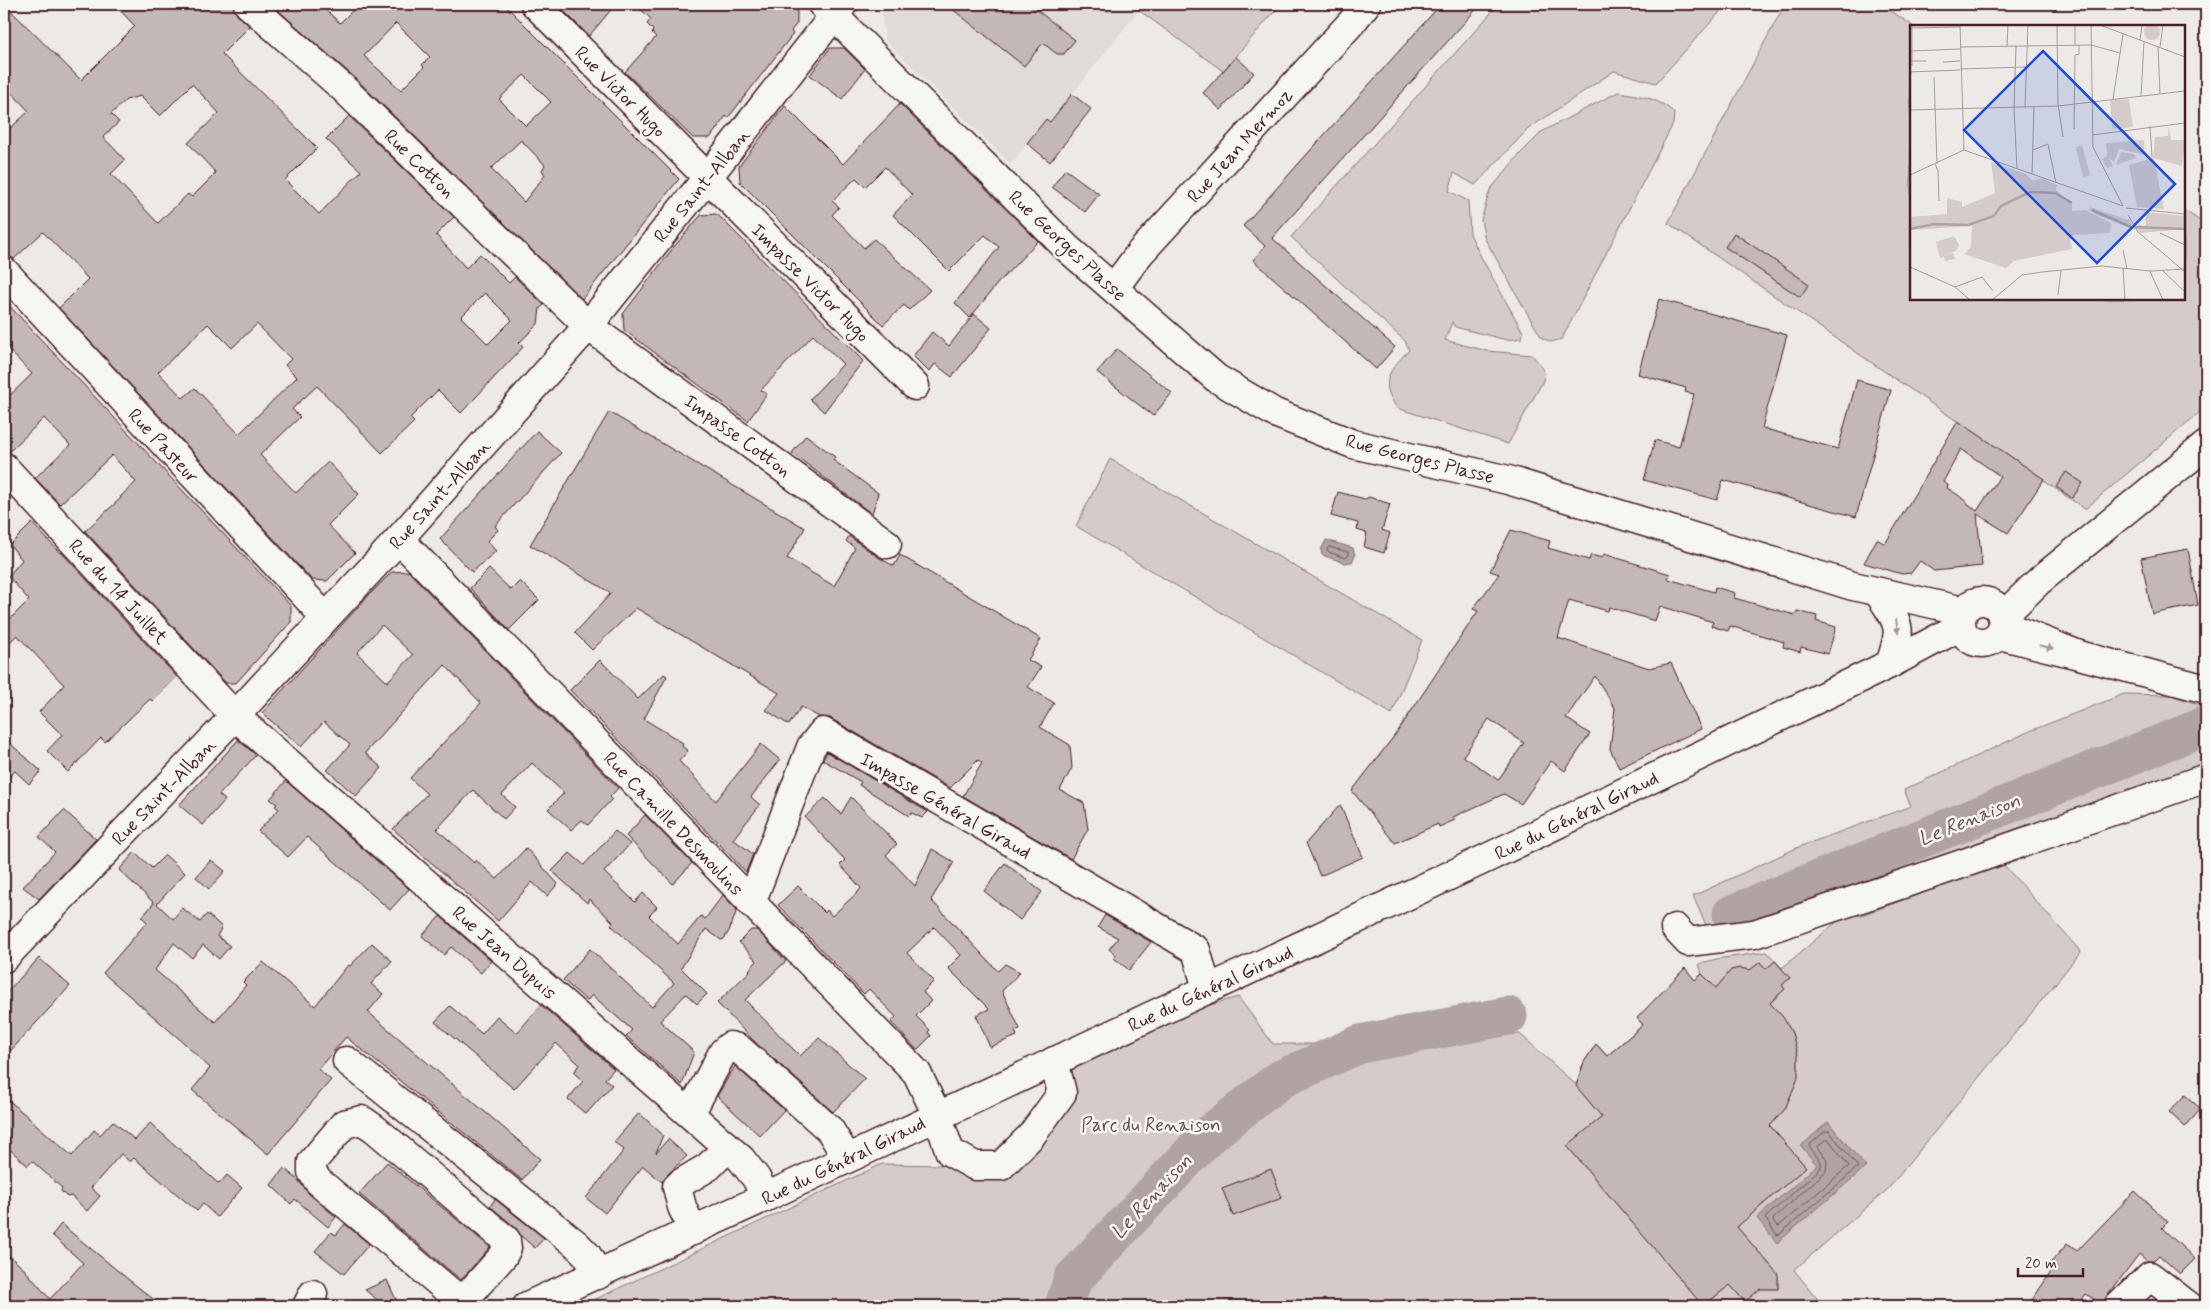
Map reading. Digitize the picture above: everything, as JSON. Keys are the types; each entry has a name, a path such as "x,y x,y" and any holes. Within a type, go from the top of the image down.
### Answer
{"street":[{"name":"Rue Cotton","path":"248,4 350,95 588,326"},
{"name":"Rue Victor Hugo","path":"535,4 707,178"},
{"name":"Rue Jean Mermoz","path":"1114,288 1140,254 1352,22 1366,4"},
{"name":"Rue Saint-Alban","path":"4,958 235,716 399,539 588,326 707,178 833,8"},
{"name":"Rue Georges Plasse","path":"833,8 1064,244 1216,378 1276,413 1353,444 1508,480 1878,592 1964,624"},
{"name":"Impasse Victor Hugo","path":"707,178 915,386"},
{"name":"Rue Pasteur","path":"4,272 325,617"},
{"name":"Impasse Cotton","path":"588,326 887,544"},
{"path":"2196,686 2079,655 1999,620 1980,602 1973,603 1964,624 1978,643 1989,642 1999,620 2039,581 2206,445"},
{"name":"Rue du 14 Juillet","path":"4,467 235,716"},
{"name":"Rue Camille Desmoulins","path":"399,539 917,1073 937,1115 950,1152 975,1166 1001,1166 1031,1136 1062,1093 1054,1061"},
{"path":"1878,592 1897,620 1898,640 1890,664"},
{"name":"Rue du Général Giraud","path":"527,1306 766,1197 1487,858 1890,664 1964,624"},
{"name":"Rue Jean Dupuis","path":"235,716 728,1147 750,1168 766,1197"},
{"name":"Impasse Général Giraud","path":"751,903 811,747 822,732 1196,950 1207,989"},
{"path":"1675,928 1688,942 1754,934 1960,865 2206,778"},
{"path":"690,1114 723,1052 730,1046 738,1048 830,1130 847,1158"},
{"path":"347,1061 576,1244 587,1255 598,1275"},
{"path":"362,1120 375,1129 506,1240 507,1248 503,1256 463,1304 318,1181 312,1172 312,1162 344,1124 362,1120"},
{"path":"693,1231 682,1207 677,1187 708,1167 728,1147"},
{"path":"2119,1306 2150,1276 2189,1306"}],"shaded area":[{"path":"881,4 1130,4 1138,11 1050,122 1046,119 1011,164 885,40"}],"green space":[{"path":"1130,4 1281,4 1223,71"},
{"path":"1499,4 1711,4 1720,12 1656,83 1614,71 1528,129 1475,185 1454,173 1449,191 1468,201 1470,234 1523,332 1522,338 1507,340 1455,327 1452,322 1445,340 1487,351 1532,355 1544,372 1543,381 1508,444 1397,408 1391,399 1387,383 1396,364 1409,350 1405,341 1291,237"},
{"path":"1785,4 1880,4 1912,25 1910,300 2185,300 2185,211 2206,225 2206,407 2085,509 1668,223"},
{"path":"1618,92 1648,98 1662,104 1674,113 1673,124 1562,339 1551,342 1542,338 1534,325 1485,239 1481,220 1490,190 1518,156 1543,131"},
{"path":"1110,459 1422,640 1392,714 1076,526"},
{"path":"2124,694 2171,695 2206,707 2206,767 1812,908 1709,932 1693,896 1801,846 1911,806 1904,790 2030,731"},
{"name":"Parc du Renaison","path":"2003,864 2081,952 1888,1189 1794,1270 1820,1302 1818,1306 1107,1306 1108,1302 1106,1306 581,1306 882,1164 1001,1166 1063,1096 1054,1061 1183,1013 1238,997 1273,1044 1360,1044 1520,1034 1575,1084 1586,1075 1581,1069 1596,1044 1607,1056 1702,974 1699,964 1716,959 1767,952 1782,968 1853,908 1859,916"}],"water":[{"path":"1326,540 1353,548 1355,555 1352,562 1345,563 1322,555 1321,550"},
{"path":"1828,1122 1866,1167 1777,1243 1757,1218 1817,1165 1801,1146"}],"building":[{"path":"4,4 81,80 135,26 114,4 233,4 237,15 250,26 222,54 317,148 285,180 319,214 361,171 326,139 349,116 454,217 436,235 466,268 480,254 509,283 515,277 544,305 540,308 538,324 519,343 523,347 461,413 438,390 410,418 414,422 382,453 317,386 292,409 300,417 260,455 296,493 328,462 359,494 328,525 355,553 327,581 312,580 59,308 88,279 43,232 14,259 4,252 4,134 29,111 4,85","holes":["192,84 219,113 188,143 216,173 192,197 188,194 158,223 111,174 125,160 103,137 119,122 111,114 126,100 140,96 160,116","485,293 512,320 488,344 461,317","208,324 232,348 257,324 291,359 285,365 297,377 239,434 195,388 183,398 158,372"]},
{"path":"271,4 319,4 340,23 359,4 504,4 679,179 582,299 354,77","holes":["396,23 430,57 422,65 424,67 401,90 364,56","524,75 551,102 526,126 499,99","521,140 545,165 542,170 545,175 524,202 491,169"]},
{"path":"557,4 616,4 589,36"},
{"path":"635,4 797,4 797,23 791,31 793,34 728,118 726,116 710,138 693,138 625,72 656,37 652,33 653,30 647,24 651,19"},
{"path":"946,4 1029,4 1075,40 1064,54 1057,54 1043,43 1024,66"},
{"path":"1441,4 1481,4 1272,238 1395,347 1376,369 1253,260 1265,246 1243,226"},
{"path":"830,48 844,48 865,69 842,99 810,75"},
{"path":"1236,57 1254,73 1221,110 1203,93"},
{"path":"1072,94 1091,109 1050,162 1027,143 1046,119 1050,122"},
{"path":"900,104 1038,241 997,284 970,318 955,303 999,247 985,235 949,271 893,215 912,195 885,167 865,187 856,178 832,201 839,207 832,215 864,248 874,239 930,290 909,310 904,305 883,325 740,182 739,166 785,106 843,164"},
{"path":"1065,169 1099,194 1085,212 1052,187"},
{"path":"717,214 863,361 824,412 810,399 843,364 813,335 761,390 767,394 748,421 624,330 623,314 673,248 701,215"},
{"path":"1734,233 1809,284 1800,297 1725,247"},
{"path":"1659,299 1787,335 1762,428 1838,449 1857,380 1891,390 1856,517 1723,480 1717,500 1644,480 1655,440 1679,447 1694,394 1685,392 1686,388 1638,374"},
{"path":"4,300 291,606 291,622 236,683 226,683 222,679 85,531 136,482 112,455 60,504 35,478 70,445 44,418 9,452 4,452 4,401 32,374 4,345"},
{"path":"974,314 991,328 952,377 935,364 929,372 913,356 932,332 949,346"},
{"path":"1117,349 1172,393 1153,416 1097,372"},
{"path":"609,412 805,528 787,558 834,586 855,548 846,541 849,536 894,566 900,555 1041,639 1028,660 1041,667 1028,687 1054,703 1040,727 1070,745 1072,768 1060,790 1084,803 1088,829 1071,859 963,796 982,763 978,760 950,788 830,718 819,717 801,707 789,725 766,710 779,693 636,608 592,650 575,633 611,593 530,545"},
{"path":"1958,421 2044,479 2008,533 1977,514 1982,566 1934,571 1920,561 1911,573 1902,574 1864,563 1877,539 1885,544","holes":["1961,449 2000,476 1977,511 1947,488 1948,485 1943,482"]},
{"path":"537,431 561,453 495,526 498,530 487,541 496,551 472,572 440,539"},
{"path":"806,435 835,457 833,460 878,493 872,514 792,453"},
{"path":"2066,472 2083,483 2072,498 2056,487"},
{"path":"1338,492 1365,499 1369,497 1390,504 1382,530 1390,533 1384,553 1364,547 1367,533 1357,530 1358,523 1331,516"},
{"path":"32,523 177,677 152,701 150,699 105,742 101,738 68,772 47,751 62,735 39,712 64,685 17,635 4,648 4,625 29,600 8,576 22,560 10,545"},
{"path":"1511,530 1550,541 1548,548 1589,560 1591,555 1602,558 1604,554 1670,574 1668,579 1714,592 1715,587 1735,593 1734,598 1795,615 1797,611 1817,616 1816,621 1836,627 1828,654 1801,647 1800,652 1783,647 1784,642 1730,626 1728,631 1711,626 1713,622 1660,606 1655,621 1609,607 1608,611 1569,600 1558,638 1649,668 1671,663 1701,729 1619,768 1610,749 1615,708 1595,676 1566,718 1590,734 1565,771 1551,761 1521,804 1504,794 1453,817 1455,820 1439,827 1438,824 1395,843 1352,791 1398,731 1478,611 1473,609 1499,574 1490,571","holes":["1489,719 1524,743 1498,780 1463,756"]},
{"path":"2188,549 2198,605 2152,614 2141,558"},
{"path":"489,569 511,590 520,581 539,600 509,630 470,588"},
{"path":"408,571 618,788 610,797 612,799 588,825 582,820 571,830 548,809 564,793 532,763 502,795 515,807 504,819 473,790 437,829 474,863 476,860 497,879 526,848 558,884 547,896 532,882 498,921 393,829 427,794 410,778 481,703 445,665 365,753 382,768 356,796 327,770 350,745 324,722 301,747 262,713 392,572","holes":["382,625 413,655 387,682 357,653"]},
{"path":"600,660 638,699 664,674 667,676 644,719 683,743 682,746 688,751 679,761 716,801 761,744 780,760 751,797 760,805 733,839 753,854 746,872 570,690"},
{"path":"4,738 41,771 29,784 15,771 4,783"},
{"path":"238,740 256,755 219,795 225,800 203,825 179,805"},
{"path":"827,752 928,812 922,818 912,813 909,816 859,785 861,782 823,760"},
{"path":"286,781 409,889 390,910 307,837 288,857 258,831 279,809 275,806 277,804 270,799"},
{"path":"851,797 897,844 886,855 915,886 932,849 954,862 931,900 998,971 1005,964 1020,972 1002,991 1020,1029 1015,1031 1017,1036 990,1047 976,1015 989,1009 948,968 961,955 934,927 907,953 934,981 923,992 931,1001 916,1016 930,1030 928,1032 931,1036 917,1050 891,1022 896,1017 869,989 864,994 778,905 798,886 825,913 827,910 832,916 859,891 861,888 840,865 845,860 805,817 825,798 841,814"},
{"path":"1340,805 1363,857 1320,876 1306,843"},
{"path":"64,810 96,839 39,899 23,887 55,852 39,837"},
{"path":"645,815 692,863 673,884 626,836"},
{"path":"615,831 630,844 604,872 635,902 643,893 657,907 649,916 678,944 701,916 705,919 723,895 737,910 724,939 721,940 706,929 681,968 707,994 697,1004 686,994 660,1021 694,1052 682,1085 626,1036 632,1030 592,995 587,1001 563,980 590,949 652,1007 674,983 611,925 613,922 589,899 587,903 552,871 570,853 584,865"},
{"path":"135,852 152,868 165,855 185,873 157,904 173,919 182,908 200,922 207,914 222,927 217,936 230,946 219,959 203,945 192,958 174,943 155,970 215,1022 246,985 243,982 263,962 315,1006 348,965 350,966 372,943 392,961 371,984 383,994 368,1012 540,1159 522,1180 346,1037 318,1069 331,1080 268,1154 192,1090 210,1068 183,1042 103,973 147,922 142,917 154,903 119,870"},
{"path":"211,860 225,871 209,889 196,877"},
{"path":"1005,863 1042,892 1020,920 984,891"},
{"path":"1105,915 1151,942 1129,970 1114,958 1116,955 1109,949 1118,938 1098,927"},
{"path":"440,916 491,961 481,973 451,947 444,955 422,936"},
{"path":"751,930 757,930 786,961 745,1000 800,1056 819,1038 865,1079 833,1112 756,1043 717,1003 750,971 757,961 739,942"},
{"path":"39,958 70,986 4,1058 4,995"},
{"path":"1775,961 1790,978 1782,985 1785,989 1770,1003 1783,1017 1792,1033 1798,1055 1798,1078 1785,1109 1770,1126 1806,1167 1737,1227 1778,1274 1778,1289 1760,1289 1745,1302 1730,1285 1703,1306 1567,1146 1602,1117 1576,1086 1584,1062 1596,1044 1607,1056 1643,1025 1637,1018 1685,968 1695,980 1702,974 1716,988 1731,970 1740,968 1750,970 1760,962 1766,969"},
{"path":"541,1005 614,1069 605,1079 612,1085 586,1114 568,1099 583,1081 574,1073 579,1064 556,1043 514,1089 435,1022 450,1006 482,1034 497,1016 517,1033"},
{"path":"735,1066 784,1110 760,1136 717,1096"},
{"path":"2185,1095 2201,1109 2185,1127 2169,1112"},
{"path":"4,1096 72,1156 94,1130 100,1135 113,1121 135,1140 150,1123 219,1184 227,1175 242,1188 217,1217 203,1204 197,1211 134,1158 130,1162 121,1154 91,1188 100,1196 87,1211 71,1196 67,1197 61,1191 62,1188 32,1161 28,1166 4,1144"},
{"path":"639,1113 663,1135 656,1153 668,1139 687,1156 662,1182 643,1166 605,1213 586,1198 624,1150 614,1142"},
{"path":"387,1162 490,1247 461,1280 359,1194"},
{"path":"284,1168 299,1181 308,1193 336,1217 328,1227 295,1199 291,1204 271,1185"},
{"path":"1271,1169 1282,1198 1233,1216 1222,1188"},
{"path":"2135,1191 2168,1222 2162,1228 2195,1259 2180,1274 2159,1255 2153,1261 2147,1261 2139,1254 2108,1295 2103,1305 2086,1294 2077,1306 2028,1306 2051,1272 2046,1268 2067,1244 2077,1251"},
{"path":"495,1199 544,1238 535,1248 521,1236 516,1228 490,1206"},
{"path":"61,1224 162,1306 17,1306 4,1292 4,1251 24,1269 50,1299 83,1263 52,1235"},
{"path":"345,1224 369,1244 344,1274 315,1251 331,1232 336,1235"},
{"path":"387,1280 399,1306 385,1306 365,1290"}],"waterway":[{"name":"Le Renaison","path":"1732,914 2206,724"},
{"name":"Le Renaison","path":"1064,1306 1073,1279 1210,1134 1281,1079 1360,1044 1508,1016"}]}
